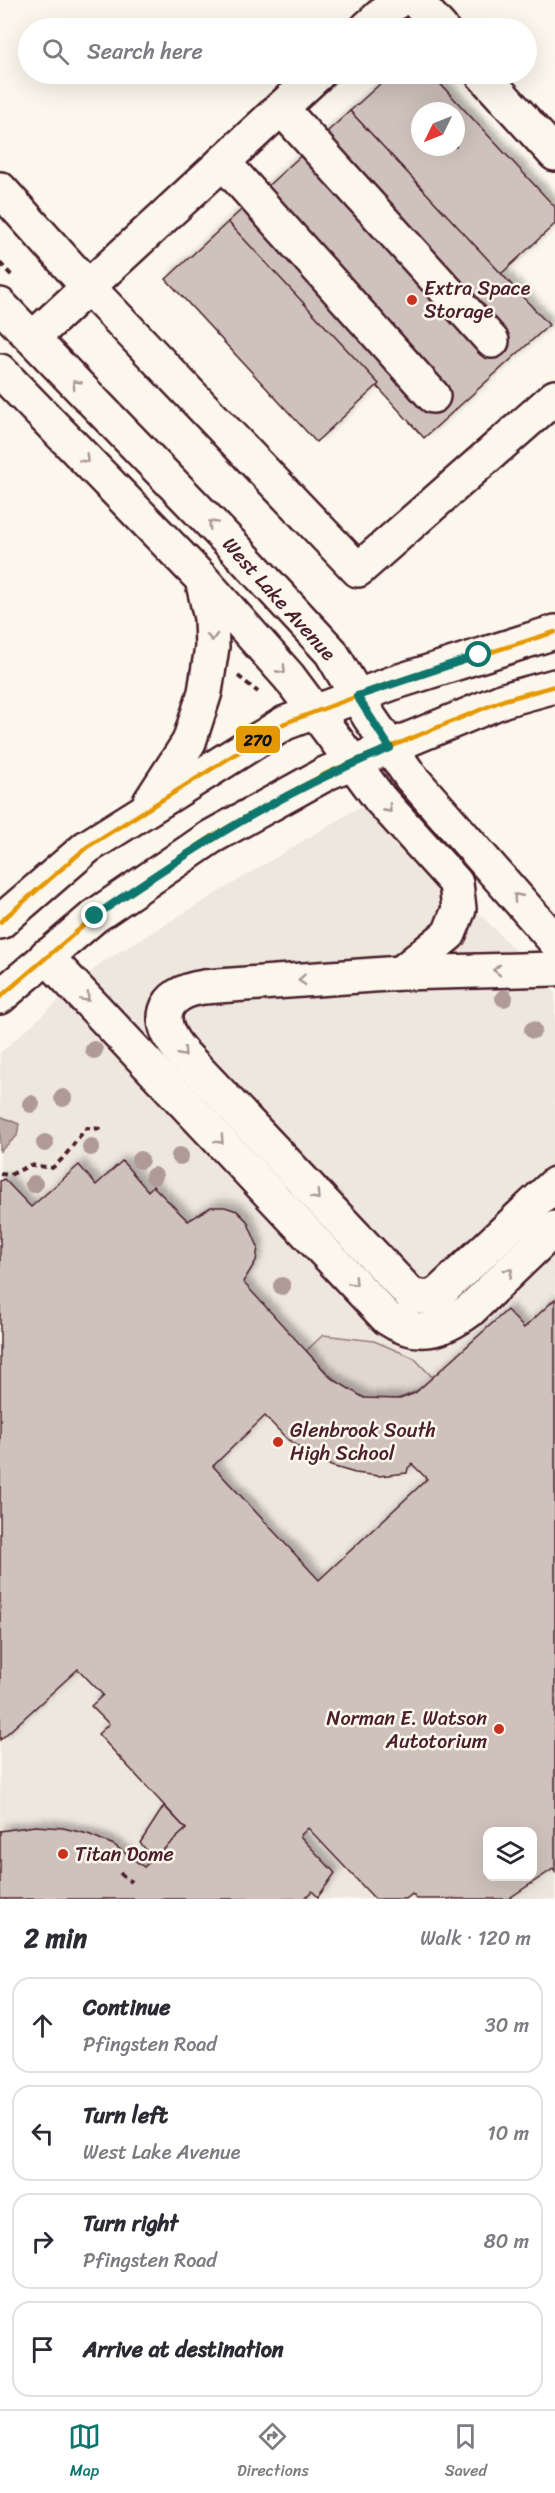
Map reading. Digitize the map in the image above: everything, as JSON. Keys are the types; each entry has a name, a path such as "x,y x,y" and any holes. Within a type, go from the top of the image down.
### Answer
{"street":[{"path":"378,18 398,0"},
{"path":"415,0 432,18"},
{"path":"33,338 307,84"},
{"path":"491,84 555,154"},
{"path":"282,108 492,341"},
{"path":"223,162 433,396"},
{"path":"0,189 88,286 358,570 555,397"},
{"name":"West Lake Avenue","path":"0,305 235,548 331,652 390,748 410,776 555,941"},
{"path":"0,371 202,579 289,677 380,800 456,883 459,909 448,934 401,973"},
{"path":"146,809 189,742 205,692 212,647 211,618 202,579"},
{"path":"0,922 87,847 285,723 357,696 555,632"},
{"path":"0,997 95,916 211,837 327,773 504,700 555,686"},
{"path":"46,956 387,1318 402,1328 439,1329 455,1321 555,1228"},
{"path":"555,969 401,973 188,989 176,996 167,1007 164,1020 168,1037 182,1053 412,1296 431,1298 441,1291 555,1184"}],"path":[{"path":"233,672 261,694"},
{"path":"0,1174 10,1175 30,1165 52,1168 65,1159 74,1140 87,1128 104,1129"},
{"path":"120,1873 131,1882"}],"shaded area":[{"name":"Glenbrook South High School","path":"371,800 555,992 555,1899 0,1899 0,1053 101,963"},
{"path":"0,1116 19,1124 17,1136 0,1151"},
{"path":"323,1335 374,1341 414,1358 434,1379 414,1392 396,1399 380,1401 364,1398 335,1380 306,1351"}],"building":[{"path":"380,84 440,84 457,102 411,102 411,156 465,156 465,110 555,207 555,224 501,274 350,111"},
{"name":"Extra Space Storage","path":"350,111 549,325 424,438 228,222"},
{"path":"228,222 379,384 316,442 166,279"},
{"name":"Glenbrook South High School","path":"122,1161 148,1191 153,1186 188,1221 211,1207 225,1207 237,1211 247,1221 258,1247 256,1261 243,1282 331,1378 364,1398 400,1399 415,1393 507,1310 524,1328 555,1299 555,1872 553,1869 537,1880 537,1827 483,1827 483,1881 535,1881 508,1899 417,1899 412,1894 406,1899 375,1899 308,1828 300,1836 335,1873 318,1897 312,1891 304,1899 0,1899 0,1831 35,1826 63,1828 88,1834 114,1845 144,1867 186,1829 98,1734 109,1724 91,1706 103,1695 78,1669 0,1740 0,1181 4,1179 31,1207 79,1165 96,1185","holes":["265,1416 288,1440 331,1466 355,1473 379,1476 407,1473 412,1464 427,1479 319,1580 213,1466"]},
{"path":"164,1806 186,1829 154,1858 140,1843"}],"transit line":[{"name":"270","path":"0,922 87,847 285,723 393,683 555,632"},
{"name":"270","path":"0,997 95,916 211,837 327,773 504,700 555,686"}],"place":[{"name":"Extra Space Storage","path":"412,300"},
{"name":"Glenbrook South High School","path":"278,1442"},
{"name":"Norman E. Watson Autotorium","path":"499,1729"},
{"name":"Titan Dome","path":"63,1854"}],"route":[{"path":"95,916 211,837 327,773 390,748 357,696 479,655"}]}
